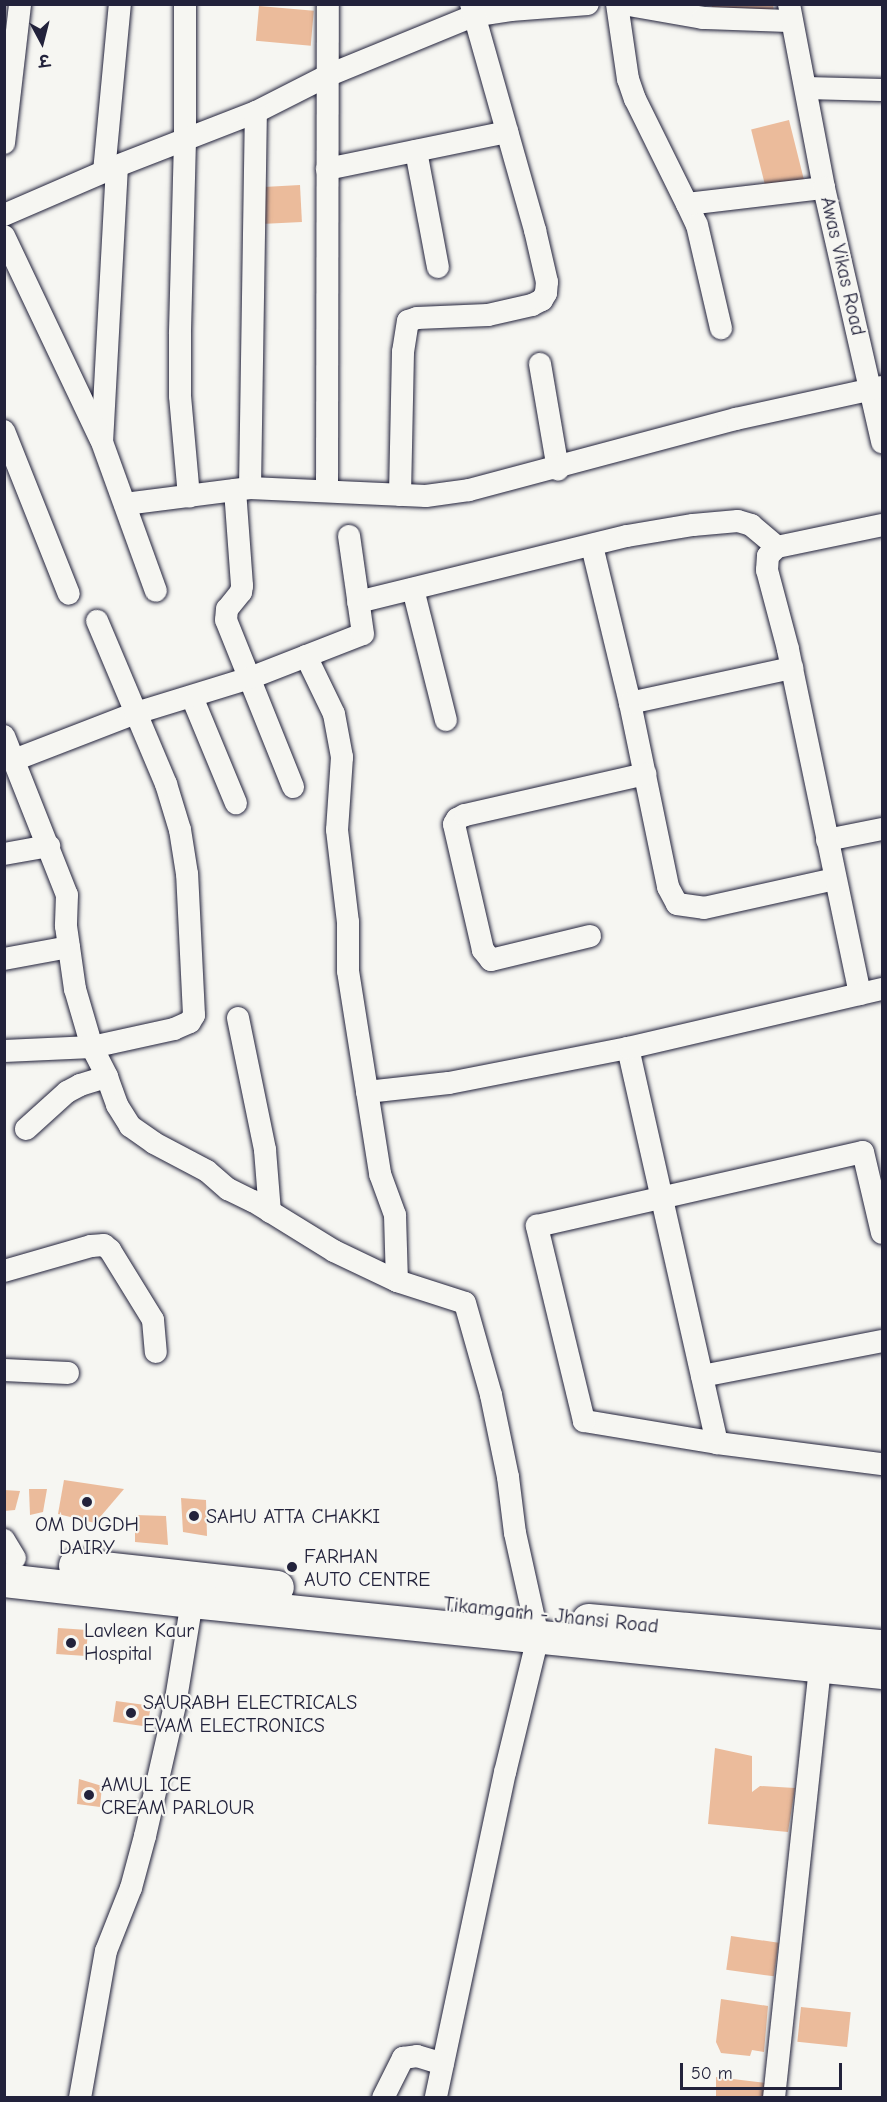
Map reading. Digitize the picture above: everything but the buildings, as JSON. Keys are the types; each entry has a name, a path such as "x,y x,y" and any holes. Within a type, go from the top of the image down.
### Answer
{"street":[{"path":"4,143 20,4"},
{"path":"102,442 110,169 120,4"},
{"path":"185,4 180,396 189,496"},
{"path":"327,491 328,4"},
{"path":"4,215 110,169 256,112 329,75 472,10 511,10 588,4"},
{"path":"617,4 628,79 635,99 697,225 721,328"},
{"path":"623,4 703,18 790,13"},
{"path":"400,495 403,352 408,321 417,318 488,315 532,305 542,300 546,293 547,282 535,230 472,10"},
{"name":"Awas Vikas Road","path":"790,13 824,188 877,388 882,442"},
{"path":"806,88 882,90"},
{"path":"256,112 243,489 242,586 241,592 225,615 293,787"},
{"path":"327,169 507,132"},
{"path":"416,151 438,267"},
{"path":"687,204 824,188"},
{"path":"4,236 102,442 156,591"},
{"path":"540,364 558,469"},
{"path":"125,504 243,489 426,496 469,490 558,469 736,419 877,388"},
{"path":"4,431 69,594"},
{"path":"358,602 627,536 693,525 738,521 751,525 777,547"},
{"path":"861,994 826,840 792,668 767,570 768,556 777,547 882,525"},
{"path":"14,760 136,713 250,678 363,634 349,536"},
{"path":"592,546 630,703 668,887 677,904 704,908 835,879"},
{"path":"413,589 446,720"},
{"path":"4,1051 92,1047 174,1029 190,1022 194,1015 187,874 180,830 166,784 97,621"},
{"path":"306,656 334,714 342,757 337,830 348,922 348,971 380,1174 395,1215 397,1281"},
{"path":"630,703 792,668"},
{"path":"192,697 236,803"},
{"path":"4,736 67,895 66,926 75,989 92,1047 107,1077 117,1105 130,1126 154,1143 207,1171 228,1189 334,1251 397,1281 465,1303 491,1395 508,1477 515,1533 536,1626 436,2097"},
{"path":"590,936 491,960 483,950 454,824 465,815 645,774"},
{"path":"826,840 882,829"},
{"path":"4,854 49,846"},
{"path":"4,959 69,946"},
{"path":"367,1092 449,1083 628,1048 882,989"},
{"path":"238,1018 264,1150 270,1212"},
{"path":"628,1048 717,1443"},
{"path":"26,1129 67,1092 80,1085 107,1077"},
{"path":"882,1233 863,1152 537,1226 584,1421 717,1443 882,1464"},
{"path":"4,1271 90,1246 104,1245 110,1250 153,1320 156,1352"},
{"path":"702,1376 882,1341"},
{"path":"4,1370 68,1373"},
{"path":"7,1559 192,1601 536,1626 820,1667 882,1672"},
{"name":"Tikamgarh - Jhansi Road","path":"7,1559 536,1626 882,1646"},
{"path":"80,2097 106,1951 131,1888 155,1793 175,1705 192,1601"},
{"path":"774,2097 820,1667"},
{"path":"383,2097 395,2068 403,2058 417,2056 443,2064"}],"place":[{"name":"OM DUGDH DAIRY","path":"87,1502"},
{"name":"SAHU ATTA CHAKKI","path":"194,1516"},
{"name":"FARHAN AUTO CENTRE","path":"292,1567"},
{"name":"Lavleen Kaur Hospital","path":"71,1643"},
{"name":"SAURABH ELECTRICALS EVAM ELECTRONICS","path":"131,1713"},
{"name":"AMUL ICE CREAM PARLOUR","path":"89,1795"}]}
